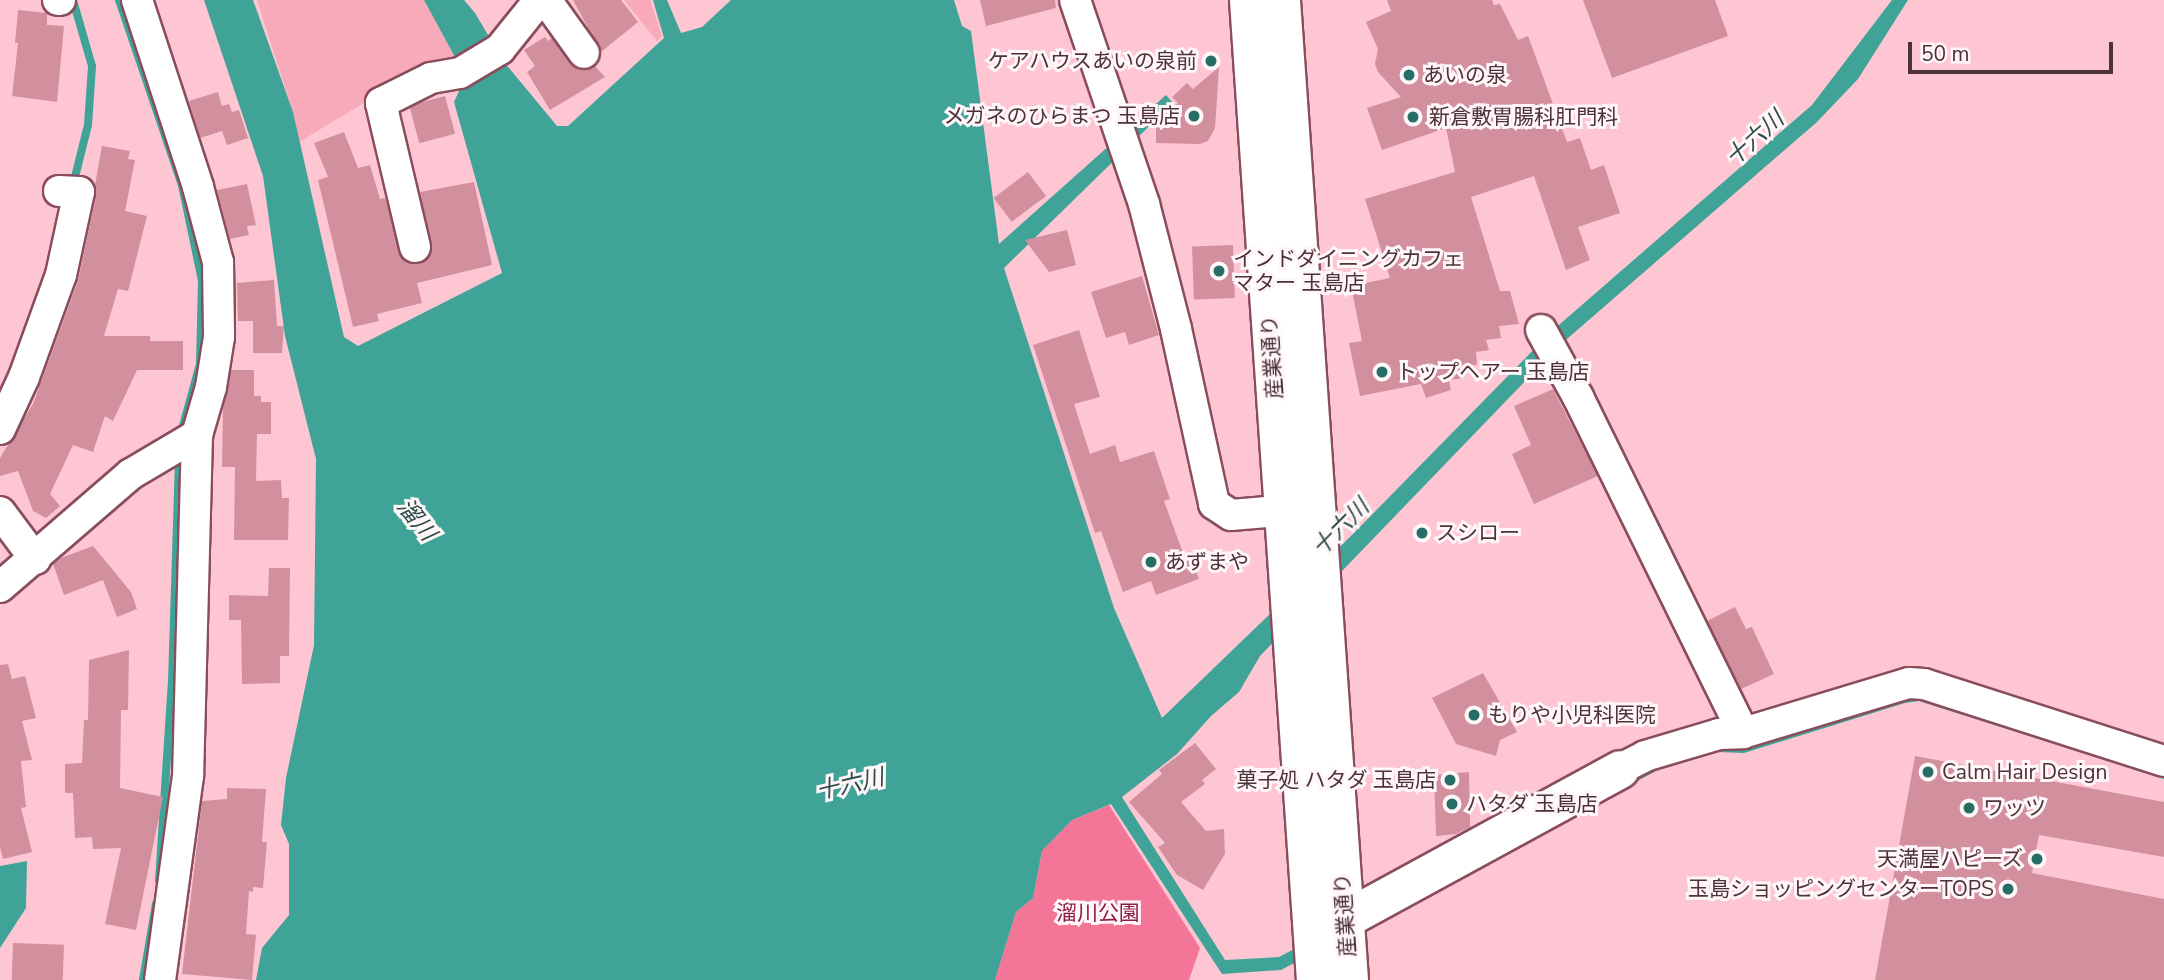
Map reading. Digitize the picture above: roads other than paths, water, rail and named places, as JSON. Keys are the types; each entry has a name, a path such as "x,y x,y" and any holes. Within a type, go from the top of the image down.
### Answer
{"street":[{"path":"137,0 198,187 218,262 219,337 211,387 197,435 188,776 160,980"},
{"path":"1075,0 1101,70 1144,204 1214,504 1231,514 1299,510"},
{"path":"1093,0 1101,70"},
{"name":"産業通り","path":"1248,0 1299,510 1320,555 1349,980"},
{"name":"産業通り","path":"1281,0 1299,510 1288,589 1315,980"},
{"path":"415,247 381,103 431,78 460,73 500,49 539,2 584,53"},
{"path":"0,429 24,377 61,275 67,191"},
{"path":"1548,342 1743,733"},
{"path":"0,587 131,474 197,435"},
{"path":"0,512 35,559"},
{"path":"1345,919 1646,756 1706,738 1743,733 1909,684 1924,684 2164,761"}],"water":[{"path":"204,0 253,0 293,112 344,337 358,346 502,273 454,102 460,89 469,83 424,0 464,0 475,13 504,62 557,126 568,126 664,38 653,0 667,0 681,33 702,27 731,0 954,0 962,26 971,31 999,244 1166,95 1173,103 1004,268 1114,608 1162,718 1352,535 1552,331 1812,105 1892,0 1908,0 1858,79 1817,122 1560,345 1260,656 1239,692 1211,716 1177,754 1122,797 1225,960 1279,957 1653,760 1902,693 2164,767 2164,779 1919,701 1744,753 1718,752 1656,771 1281,970 1222,974 1111,804 1072,820 1042,851 1033,898 1016,912 995,980 256,980 262,948 289,915 289,844 281,825 286,778 314,645 316,459 285,336 263,176"},
{"path":"27,861 26,908 0,948 0,866"}],"waterway":[{"path":"73,0 92,66 88,125 73,185"},
{"path":"119,0 182,185 202,281 200,364 180,437"},
{"path":"159,881 172,682 179,453"},
{"path":"143,980 156,904"}],"place":[{"name":"ケアハウスあいの泉前","path":"1211,61"},
{"name":"あいの泉","path":"1409,75"},
{"name":"メガネのひらまつ 玉島店","path":"1194,116"},
{"name":"新倉敷胃腸科肛門科","path":"1413,117"},
{"name":"インドダイニングカフェ マター 玉島店","path":"1219,271"},
{"name":"トップヘアー 玉島店","path":"1382,372"},
{"name":"スシロー","path":"1422,533"},
{"name":"あずまや","path":"1151,562"},
{"name":"もりや小児科医院","path":"1474,715"},
{"name":"Calm Hair Design","path":"1928,772"},
{"name":"菓子処 ハタダ 玉島店","path":"1450,780"},
{"name":"ハタダ 玉島店","path":"1452,804"},
{"name":"ワッツ","path":"1969,808"},
{"name":"天満屋ハピーズ","path":"2037,859"},
{"name":"玉島ショッピングセンターTOPS","path":"2008,889"}],"water label":[{"name":"十六川","path":"1755,139"},
{"name":"溜川","path":"416,520"},
{"name":"十六川","path":"1341,528"},
{"name":"十六川","path":"850,785"}],"park label":[{"name":"溜川公園","path":"1098,913"}]}
